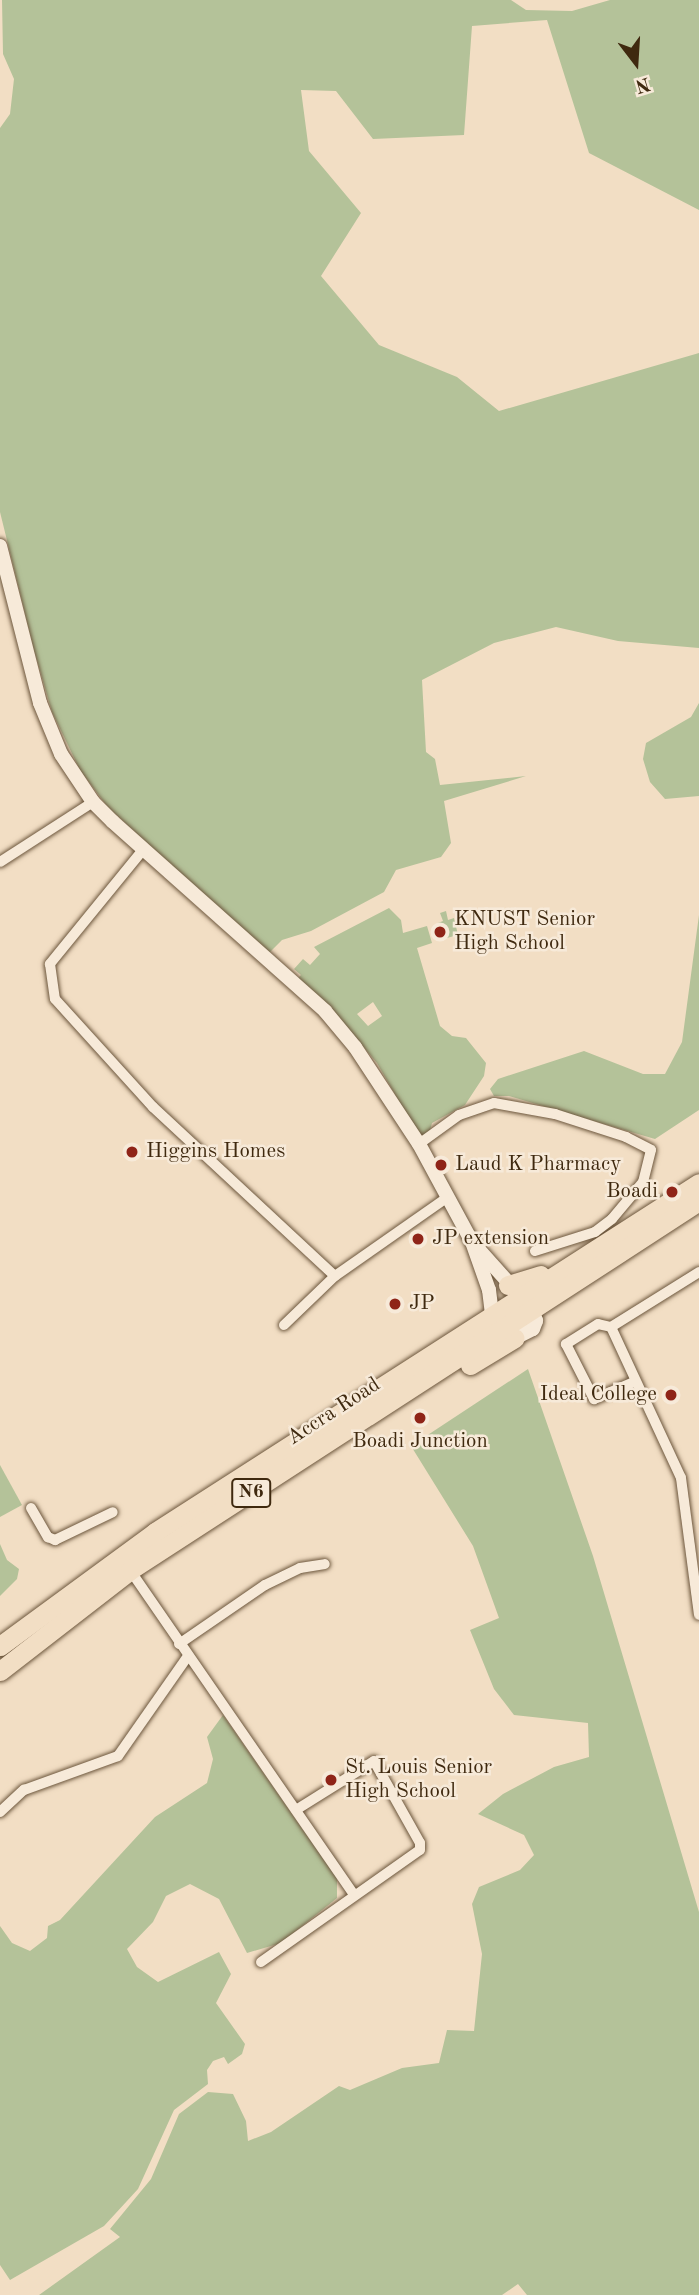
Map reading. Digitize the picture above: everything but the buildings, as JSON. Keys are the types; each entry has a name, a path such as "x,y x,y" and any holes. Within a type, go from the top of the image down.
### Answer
{"highway":[{"name":"Accra Road","path":"0,1671 130,1570 501,1329 522,1297 699,1183"},
{"name":"Accra Road","path":"522,1297 699,1201"},
{"name":"Accra Road","path":"0,1646 138,1544 501,1329"}],"street":[{"path":"0,546 40,703 61,754 93,802 142,850 325,1011 355,1047 419,1144 472,1242 501,1329"},
{"path":"0,862 93,802"},
{"path":"142,850 50,964 55,999 153,1107 335,1276"},
{"path":"419,1144 459,1115 494,1103 555,1114 626,1137 651,1150 643,1182 612,1219 595,1232 535,1251"},
{"path":"284,1325 335,1276 448,1197"},
{"path":"472,1242 522,1297"},
{"path":"634,1382 594,1399 566,1344 598,1324 611,1326 699,1272"},
{"path":"611,1326 634,1382 681,1478 699,1615"},
{"path":"31,1508 48,1537 55,1540 113,1512"},
{"path":"179,1644 265,1585 300,1567 325,1563"},
{"path":"130,1570 353,1893"},
{"path":"0,1812 24,1790 118,1756 188,1656"},
{"path":"261,1962 353,1893 419,1850 421,1843 377,1764 371,1761 296,1810"}],"green space":[{"path":"2,0 511,0 526,10 572,11 610,0 699,0 699,210 589,153 547,20 472,26 464,135 373,139 336,91 301,90 309,151 361,213 321,276 379,345 457,377 499,411 699,353 699,648 618,641 556,627 494,643 422,680 426,752 435,759 440,785 526,776 444,801 451,843 441,857 396,870 384,892 311,931 282,940 267,955 107,806 80,770 52,712 34,650 0,512 0,128 10,114 14,79 3,54"},
{"path":"699,703 699,796 665,799 650,782 643,759 646,743 691,717"},
{"path":"389,908 401,920 403,933 427,926 432,943 417,948 440,1026 452,1036 466,1038 486,1063 484,1076 465,1105 432,1123 429,1134 420,1138 377,1063 341,1020 296,980 301,975 294,969 303,959 310,965 320,954 314,947","holes":["373,1002 382,1016 368,1026 357,1014"]},
{"path":"446,911 448,920 454,918 458,935 443,939 438,923 443,921 440,913"},
{"path":"699,915 699,1110 655,1139 509,1096 494,1096 490,1089 498,1079 584,1051 643,1074 665,1074 682,1042"},
{"path":"528,1369 593,1556 699,1912 699,2295 527,2295 518,2284 502,2295 39,2295 120,2237 110,2229 151,2179 179,2114 208,2092 233,2094 246,2121 248,2141 271,2132 339,2086 350,2090 402,2068 439,2063 447,2030 474,2031 482,1954 472,1904 479,1887 520,1870 534,1855 524,1835 478,1814 503,1794 554,1767 589,1757 588,1723 514,1715 494,1689 470,1630 499,1618 473,1546 411,1446"},
{"path":"0,1465 22,1505 0,1517"},
{"path":"0,1544 7,1560 19,1569 17,1579 0,1596"},
{"path":"223,1715 337,1879 337,1898 281,1943 247,1953 219,1899 190,1884 166,1896 153,1922 127,1949 137,1967 158,1982 219,1952 231,1974 216,2003 245,2044 242,2054 228,2064 224,2057 213,2061 207,2070 208,2084 174,2110 138,2189 104,2226 10,2280 0,2265 0,1926 12,1943 30,1951 47,1938 48,1926 60,1920 155,1817 207,1783 213,1759 207,1737"}],"place":[{"name":"KNUST Senior High School","path":"440,932"},
{"name":"Higgins Homes","path":"132,1152"},
{"name":"Laud K Pharmacy","path":"441,1165"},
{"name":"Boadi","path":"672,1192"},
{"name":"JP extension","path":"418,1239"},
{"name":"JP","path":"395,1304"},
{"name":"Ideal College","path":"671,1395"},
{"name":"Boadi Junction","path":"420,1418"},
{"name":"St. Louis Senior High School","path":"331,1780"}]}
